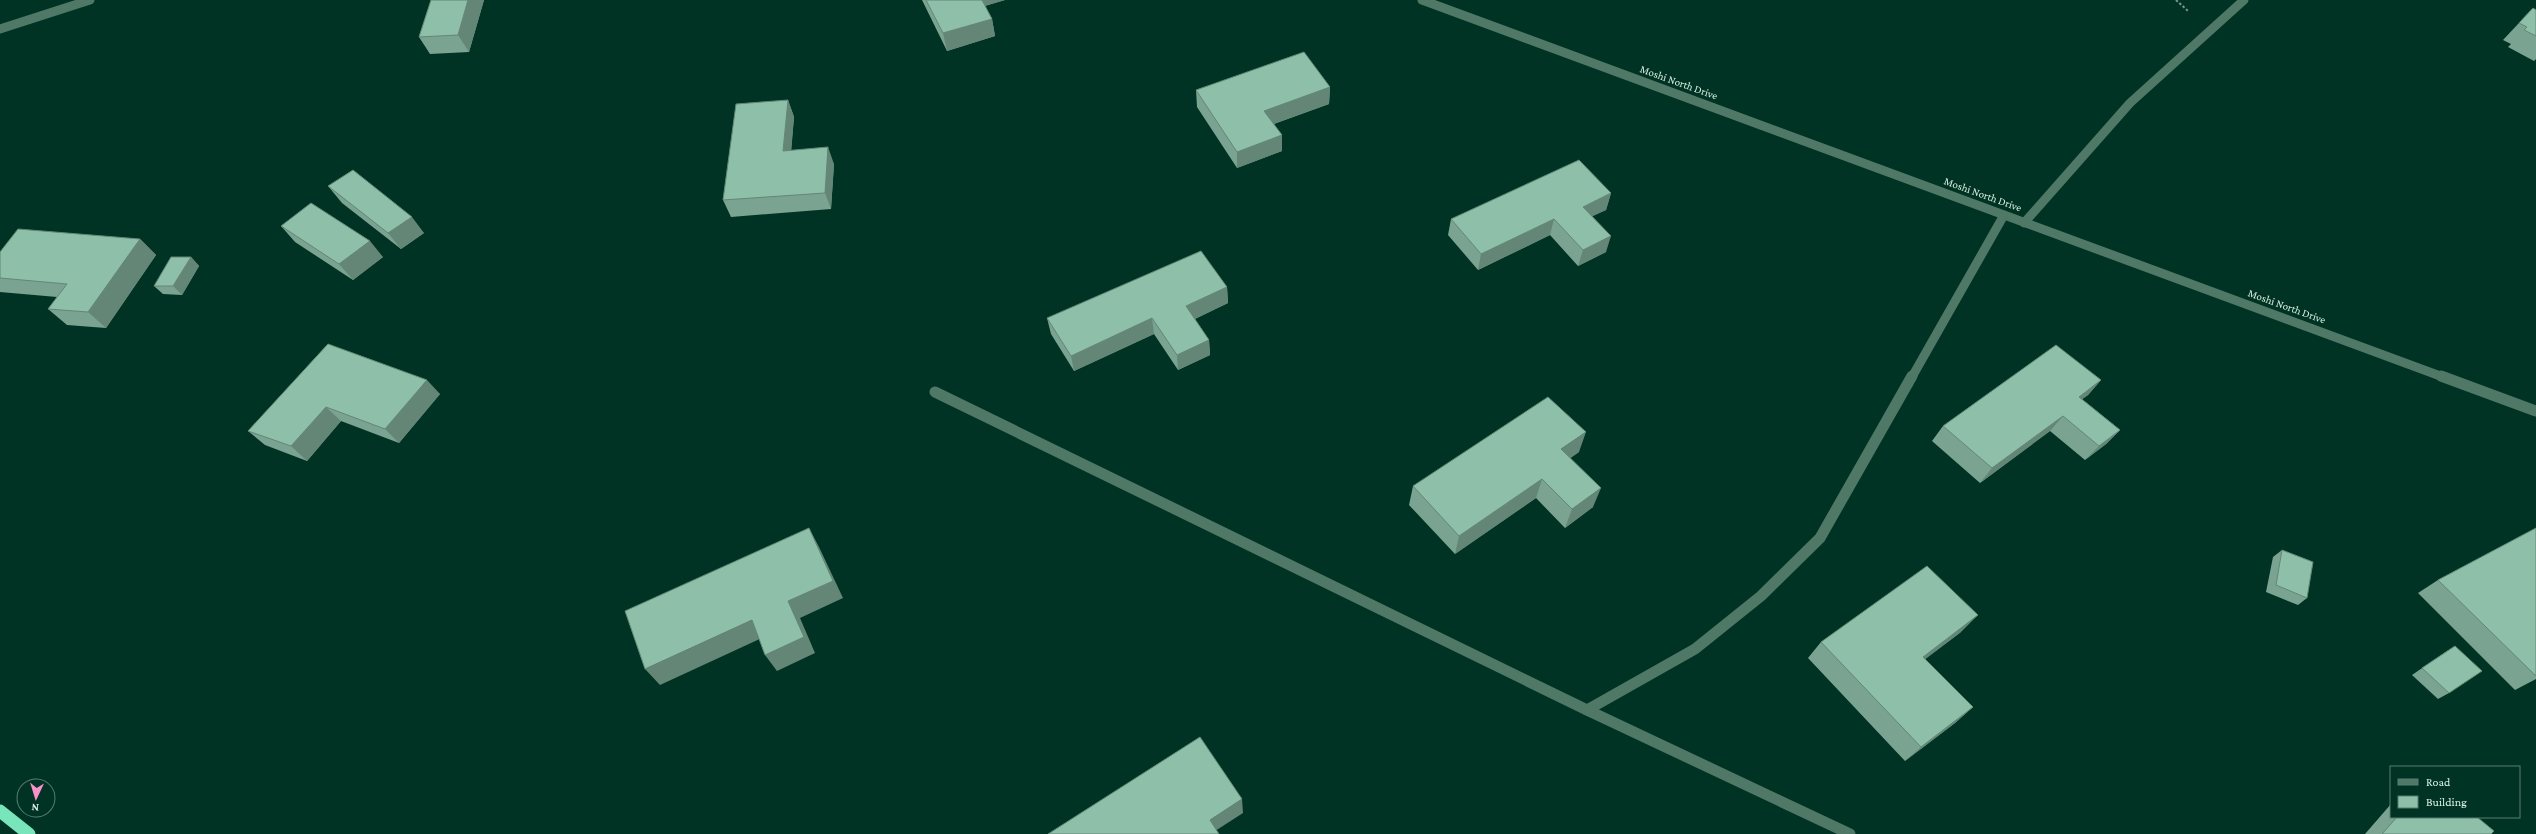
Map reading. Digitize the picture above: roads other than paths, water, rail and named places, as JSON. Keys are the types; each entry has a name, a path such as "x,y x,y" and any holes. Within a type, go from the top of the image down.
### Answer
{"highway":[{"path":"0,811 29,834"}],"street":[{"path":"0,29 90,0"},
{"name":"Moshi North Drive","path":"1422,0 2536,411"},
{"path":"2024,222 2130,103 2244,0"},
{"path":"1587,710 1695,649 1762,596 1820,538 2004,215"},
{"path":"935,392 1587,710 1850,834"}]}
